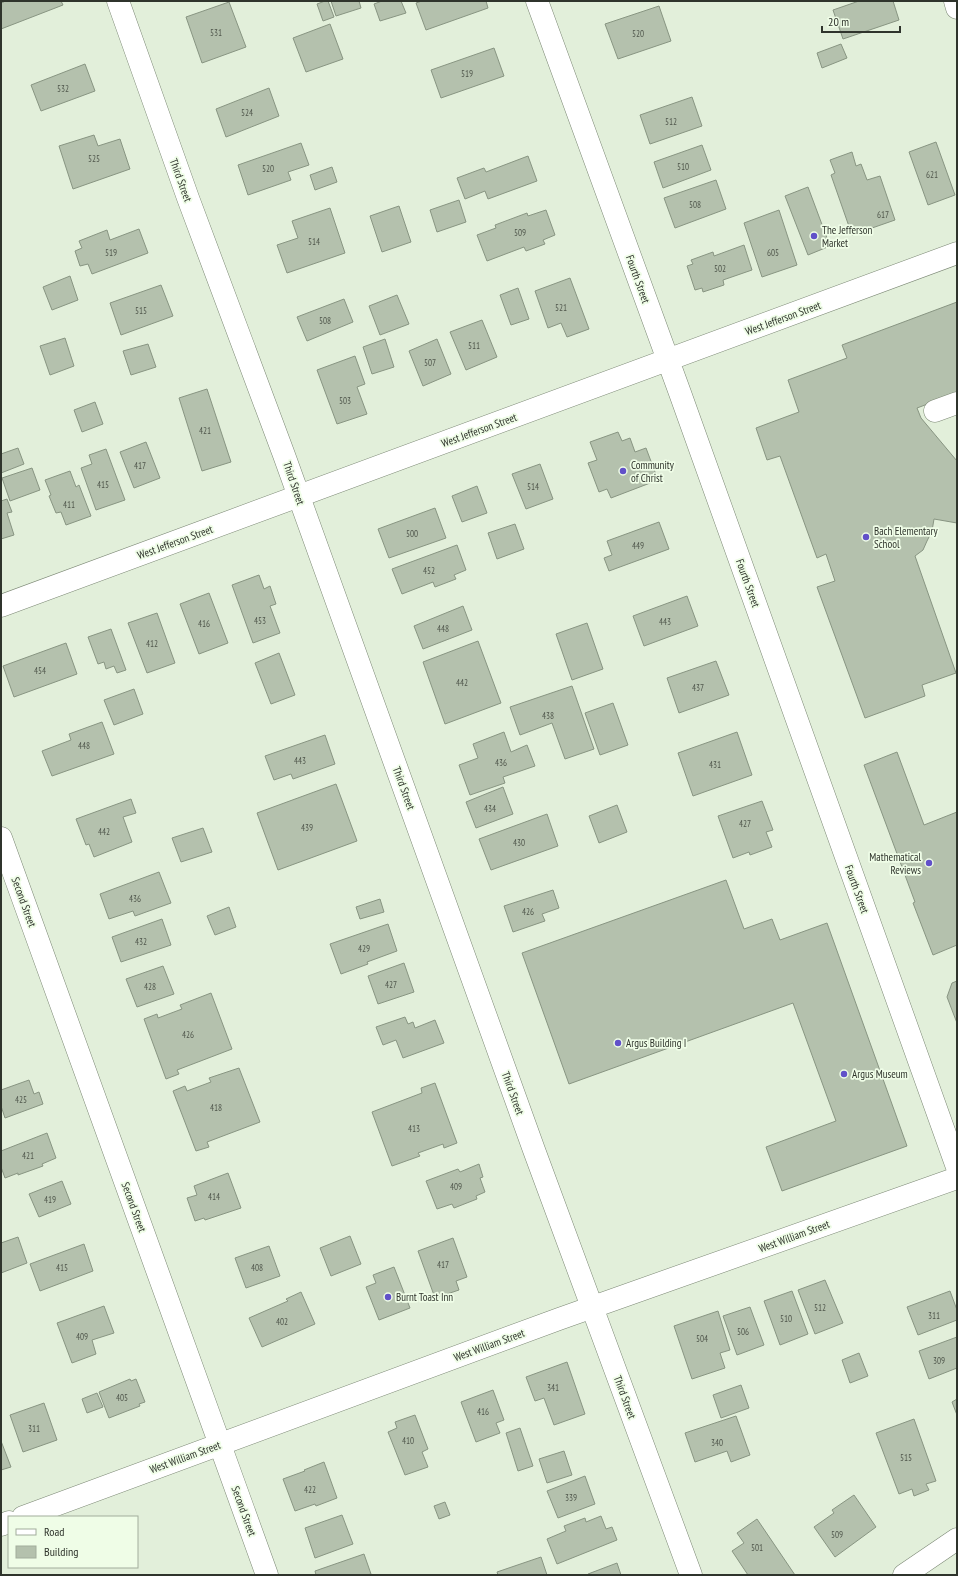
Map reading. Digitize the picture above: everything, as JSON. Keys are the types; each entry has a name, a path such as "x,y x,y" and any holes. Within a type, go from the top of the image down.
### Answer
{"street":[{"name":"Third Street","path":"118,1 188,198 298,496 592,1308 691,1575"},
{"name":"Fourth Street","path":"537,1 668,360 957,1167"},
{"path":"955,1 957,8"},
{"name":"West Jefferson Street","path":"1,606 957,253"},
{"path":"935,410 957,403"},
{"name":"Second Street","path":"1,838 267,1575"},
{"name":"West William Street","path":"26,1516 592,1308 957,1178"},
{"path":"904,1575 957,1539"}],"building":[{"path":"4,1 61,1 63,5 1,29 1,3"},
{"path":"328,1 334,17 323,21 317,4"},
{"path":"331,1 359,1 361,8 336,16"},
{"path":"382,1 401,1 406,13 380,21 374,4"},
{"path":"422,1 486,1 488,8 426,30 416,3"},
{"path":"859,1 893,1 899,20 843,39 833,10"},
{"path":"229,2 246,47 202,63 186,17"},
{"path":"659,6 671,41 618,59 605,24"},
{"path":"330,24 343,59 306,72 293,38"},
{"path":"841,44 847,58 822,68 817,53"},
{"path":"494,48 504,76 441,98 431,70"},
{"path":"85,64 95,91 41,111 31,85"},
{"path":"269,88 279,116 226,137 216,109"},
{"path":"692,97 702,126 650,144 640,115"},
{"path":"94,135 98,146 120,139 130,169 73,189 59,146"},
{"path":"936,142 955,195 928,205 909,152"},
{"path":"301,143 309,165 288,172 291,180 248,195 238,165"},
{"path":"702,145 711,170 663,188 654,162"},
{"path":"852,152 856,166 861,164 867,180 880,176 895,220 852,235 831,175 835,173 830,160"},
{"path":"528,156 537,181 488,199 485,191 465,199 457,178 484,168 486,172"},
{"path":"332,167 337,182 315,190 310,175"},
{"path":"716,180 726,209 675,228 664,198"},
{"path":"808,187 830,246 808,255 785,196"},
{"path":"459,200 466,222 437,232 430,210"},
{"path":"399,206 411,242 382,252 370,216"},
{"path":"330,208 345,253 287,273 277,245 298,238 292,221"},
{"path":"546,210 555,235 543,240 545,244 526,251 524,247 487,261 477,235 496,228 495,225 527,213 528,216"},
{"path":"779,210 797,265 762,277 744,223"},
{"path":"139,229 148,253 92,274 88,264 80,266 75,251 82,248 79,241 107,230 110,240"},
{"path":"744,245 752,270 723,280 724,285 703,292 702,288 695,290 687,266 693,264 691,260 713,252 714,256"},
{"path":"70,276 78,300 52,310 43,287"},
{"path":"570,278 589,329 567,337 561,323 548,328 535,291"},
{"path":"161,285 173,316 121,335 110,303"},
{"path":"518,288 529,319 511,325 500,295"},
{"path":"397,295 409,324 380,335 369,306"},
{"path":"344,299 353,322 307,341 297,317"},
{"name":"Bach Elementary School","path":"957,302 957,393 917,408 921,418 957,461 957,523 934,519 932,531 923,550 915,556 956,673 922,685 925,696 865,718 817,587 835,581 826,554 817,558 780,456 767,460 756,428 799,412 788,380 847,358 842,345"},
{"path":"482,320 497,357 466,370 450,332"},
{"path":"65,338 74,366 50,375 40,346"},
{"path":"385,339 394,367 372,374 363,347"},
{"path":"437,339 451,374 423,386 409,351"},
{"path":"148,344 156,367 131,375 123,351"},
{"path":"355,356 365,384 357,387 367,414 337,424 317,370"},
{"path":"207,389 231,462 202,471 179,398"},
{"path":"95,402 103,424 82,432 74,410"},
{"name":"Community of Christ","path":"618,432 622,441 630,438 635,452 646,448 658,480 611,498 607,489 599,492 588,463 597,460 590,442"},
{"path":"146,442 160,478 134,488 120,452"},
{"path":"18,448 24,464 1,473 1,454"},
{"path":"106,449 125,500 96,510 81,468 92,464 89,455"},
{"path":"540,464 553,499 526,509 512,474"},
{"path":"32,468 40,490 10,501 2,478"},
{"path":"70,471 76,487 79,485 91,516 66,525 61,512 56,513 49,496 51,495 45,480"},
{"path":"477,486 487,513 462,522 452,496"},
{"path":"7,499 12,512 7,513 14,535 1,539 1,501"},
{"path":"435,508 446,538 389,558 378,529"},
{"path":"659,522 669,549 609,571 604,558 612,555 607,541"},
{"path":"515,524 524,549 497,559 488,533"},
{"path":"457,545 466,570 454,575 456,579 435,587 433,582 402,594 392,569"},
{"path":"259,575 264,589 270,586 276,604 270,606 280,633 253,643 232,585"},
{"path":"209,593 228,643 199,654 180,604"},
{"path":"687,596 698,626 644,646 633,616"},
{"path":"463,606 472,630 423,649 414,626"},
{"path":"157,613 175,663 147,673 128,623"},
{"path":"587,623 603,669 572,680 556,634"},
{"path":"111,629 126,670 117,673 114,666 106,669 104,662 98,664 88,637"},
{"path":"478,641 501,703 445,724 423,662"},
{"path":"66,643 77,674 14,697 3,666"},
{"path":"279,653 295,695 271,704 255,663"},
{"path":"716,661 729,695 679,713 667,678"},
{"path":"572,686 594,749 565,759 552,723 520,735 510,707"},
{"path":"134,689 143,714 114,725 104,700"},
{"path":"613,703 628,745 600,755 585,713"},
{"path":"102,722 114,754 52,776 42,751 71,740 69,734"},
{"path":"504,732 511,752 527,745 535,766 503,777 505,783 470,795 459,765 478,758 473,744"},
{"path":"737,732 752,775 693,796 678,753"},
{"path":"325,735 335,764 293,779 291,774 274,780 265,756"},
{"name":"Mathematical Reviews","path":"897,752 924,825 957,812 957,945 933,955 864,765"},
{"path":"336,784 357,841 278,870 257,813"},
{"path":"503,787 513,814 476,828 466,802"},
{"path":"131,799 136,813 123,817 132,842 94,857 89,844 86,845 76,819"},
{"path":"762,801 773,830 766,832 772,847 750,855 749,852 733,858 718,816"},
{"path":"617,805 627,832 599,843 589,816"},
{"path":"547,814 558,846 491,870 479,839"},
{"path":"203,828 212,852 181,862 172,838"},
{"path":"159,872 171,903 135,916 133,911 109,919 100,894"},
{"name":"Argus Building I","path":"726,880 744,929 772,919 780,940 827,923 907,1146 782,1191 766,1147 836,1121 793,1003 569,1084 522,953"},
{"path":"553,890 559,908 542,914 545,921 513,932 504,906"},
{"path":"380,899 384,912 360,919 356,907"},
{"path":"229,907 236,927 215,935 207,916"},
{"path":"162,919 171,945 121,962 112,937"},
{"path":"388,924 397,951 367,962 368,964 341,974 330,944"},
{"path":"404,963 414,992 378,1004 368,976"},
{"path":"163,966 174,994 137,1007 126,979"},
{"path":"957,981 957,1023 947,997 952,983"},
{"path":"211,993 232,1049 177,1070 179,1074 166,1079 144,1019 157,1014 158,1018 182,1009 180,1005"},
{"path":"405,1017 408,1024 413,1022 415,1028 435,1020 444,1043 403,1058 396,1040 383,1045 376,1027"},
{"path":"239,1068 260,1122 207,1142 209,1147 196,1151 173,1091 185,1086 187,1091 211,1082 209,1078"},
{"path":"29,1080 34,1094 39,1092 43,1104 5,1118 1,1106 1,1090"},
{"path":"435,1083 457,1143 444,1148 443,1144 418,1153 420,1156 392,1166 372,1112 422,1093 421,1088"},
{"path":"47,1133 56,1158 42,1164 43,1166 5,1178 1,1167 1,1151"},
{"path":"479,1164 483,1177 480,1178 485,1192 476,1196 477,1199 454,1208 452,1204 437,1209 426,1181 458,1169 460,1172"},
{"path":"228,1173 241,1208 205,1220 204,1218 195,1221 187,1198 197,1195 194,1186"},
{"path":"62,1181 71,1204 39,1217 29,1194"},
{"path":"350,1236 361,1264 331,1276 320,1248"},
{"path":"18,1237 27,1263 1,1273 1,1243"},
{"path":"453,1238 467,1277 456,1281 459,1290 435,1298 418,1251"},
{"path":"84,1244 93,1271 40,1291 30,1264"},
{"path":"269,1246 280,1276 246,1288 235,1258"},
{"name":"Burnt Toast Inn","path":"394,1267 410,1308 379,1320 366,1287 376,1283 373,1275"},
{"path":"825,1280 843,1323 815,1334 798,1290"},
{"path":"792,1291 808,1334 780,1345 764,1301"},
{"path":"950,1291 957,1310 957,1320 918,1335 907,1307"},
{"path":"301,1292 315,1324 262,1347 249,1318 288,1301 286,1299"},
{"path":"104,1306 114,1333 92,1340 96,1354 72,1363 57,1323"},
{"path":"750,1307 764,1345 737,1355 723,1316"},
{"path":"718,1311 730,1350 720,1353 725,1368 692,1379 674,1326"},
{"path":"957,1337 957,1368 929,1379 919,1351"},
{"path":"859,1353 868,1376 850,1383 842,1360"},
{"path":"567,1362 585,1414 554,1425 544,1398 535,1401 526,1377"},
{"path":"130,1379 131,1381 136,1379 145,1402 139,1404 140,1406 109,1418 99,1392"},
{"path":"741,1385 749,1408 721,1418 713,1395"},
{"path":"493,1390 504,1420 496,1423 500,1433 476,1442 461,1402"},
{"path":"97,1393 103,1407 87,1413 82,1399"},
{"path":"957,1399 957,1415 952,1402"},
{"path":"44,1403 57,1440 23,1452 10,1415"},
{"path":"415,1415 428,1449 422,1452 428,1467 405,1475 388,1432 397,1428 395,1422"},
{"path":"736,1416 750,1455 731,1462 727,1451 695,1462 685,1433"},
{"path":"914,1419 936,1481 926,1484 929,1490 914,1496 912,1489 899,1494 876,1433"},
{"path":"520,1428 533,1466 518,1471 506,1433"},
{"path":"1,1441 11,1467 1,1470"},
{"path":"564,1451 572,1475 547,1483 539,1459"},
{"path":"324,1462 337,1498 316,1506 315,1504 295,1511 283,1479"},
{"path":"585,1476 595,1504 558,1518 547,1491"},
{"path":"854,1495 876,1527 835,1557 814,1527 834,1513 832,1510"},
{"path":"445,1502 450,1515 439,1519 434,1506"},
{"path":"342,1515 353,1544 315,1558 305,1528"},
{"path":"601,1516 606,1529 612,1527 617,1540 557,1564 547,1539 566,1531 564,1526 585,1518 586,1522"},
{"path":"757,1519 795,1575 748,1575 732,1551 744,1543 737,1533"},
{"path":"364,1554 371,1574 316,1575 315,1571"},
{"path":"541,1557 547,1575 498,1575 497,1572"},
{"path":"617,1563 621,1575 588,1575 588,1574"}],"place":[{"name":"The Jefferson Market","path":"814,236"},
{"name":"Community of Christ","path":"623,471"},
{"name":"Bach Elementary School","path":"866,537"},
{"name":"Mathematical Reviews","path":"929,863"},
{"name":"Argus Building I","path":"618,1043"},
{"name":"Argus Museum","path":"844,1074"},
{"name":"Burnt Toast Inn","path":"388,1297"}]}
